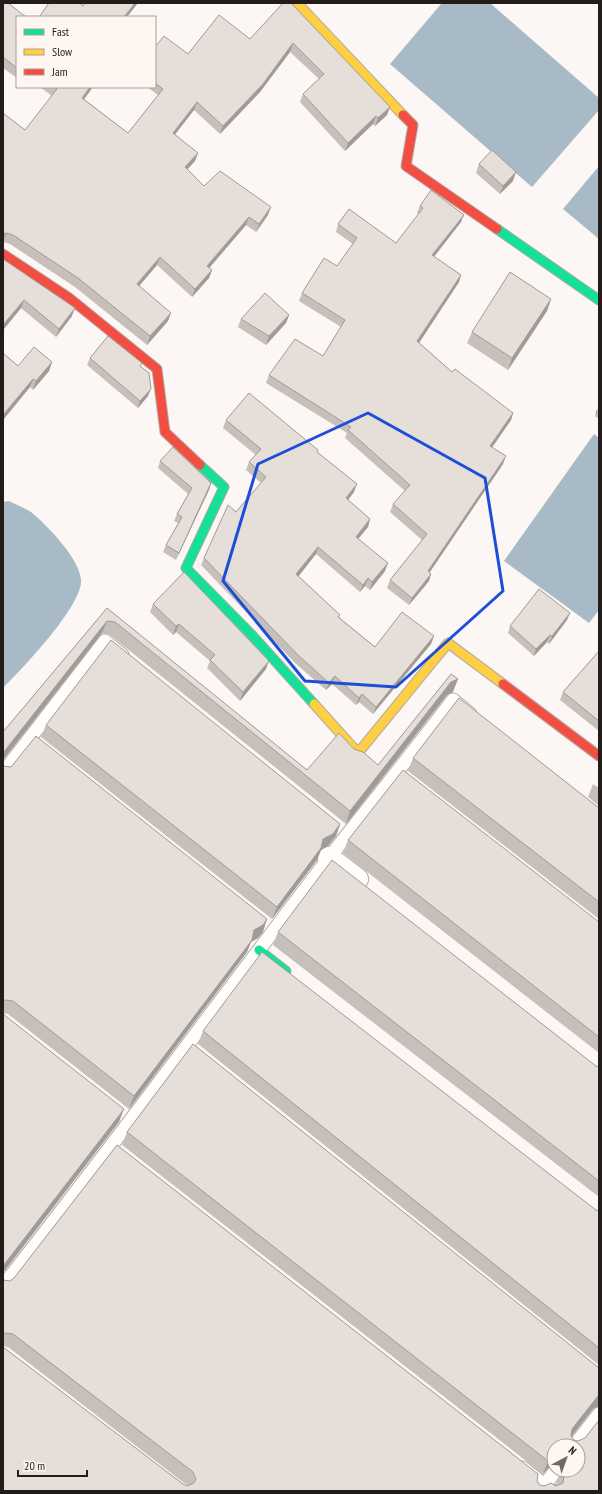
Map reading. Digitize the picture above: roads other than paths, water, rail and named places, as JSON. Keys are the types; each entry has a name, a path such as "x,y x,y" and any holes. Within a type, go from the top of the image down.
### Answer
{"street":[{"path":"297,3 414,125 406,166 599,300"},
{"path":"3,254 68,297 157,369 165,432 224,487 186,568 250,633 358,753 448,643 599,756"},
{"path":"329,858 373,892"},
{"path":"259,950 297,979"}],"lane":[{"path":"3,773 105,641 135,665"},
{"path":"3,1286 115,1150 131,1121 187,1045 347,835 401,775 453,700 478,719"},
{"path":"30,738 42,748"},
{"path":"334,825 347,835"},
{"path":"261,921 274,930"},
{"path":"187,1045 200,1055"},
{"path":"119,1112 131,1121"},
{"path":"580,1438 599,1414"},
{"path":"513,1460 546,1489 552,1478"}],"water":[{"path":"442,3 490,3 599,98 599,110 532,187 390,64"},
{"path":"599,166 599,239 563,209"},
{"path":"594,434 599,438 599,610 589,623 504,561"},
{"path":"9,501 31,512 63,544 76,565 80,574 81,583 78,594 60,623 36,653 3,688 3,502"}]}
